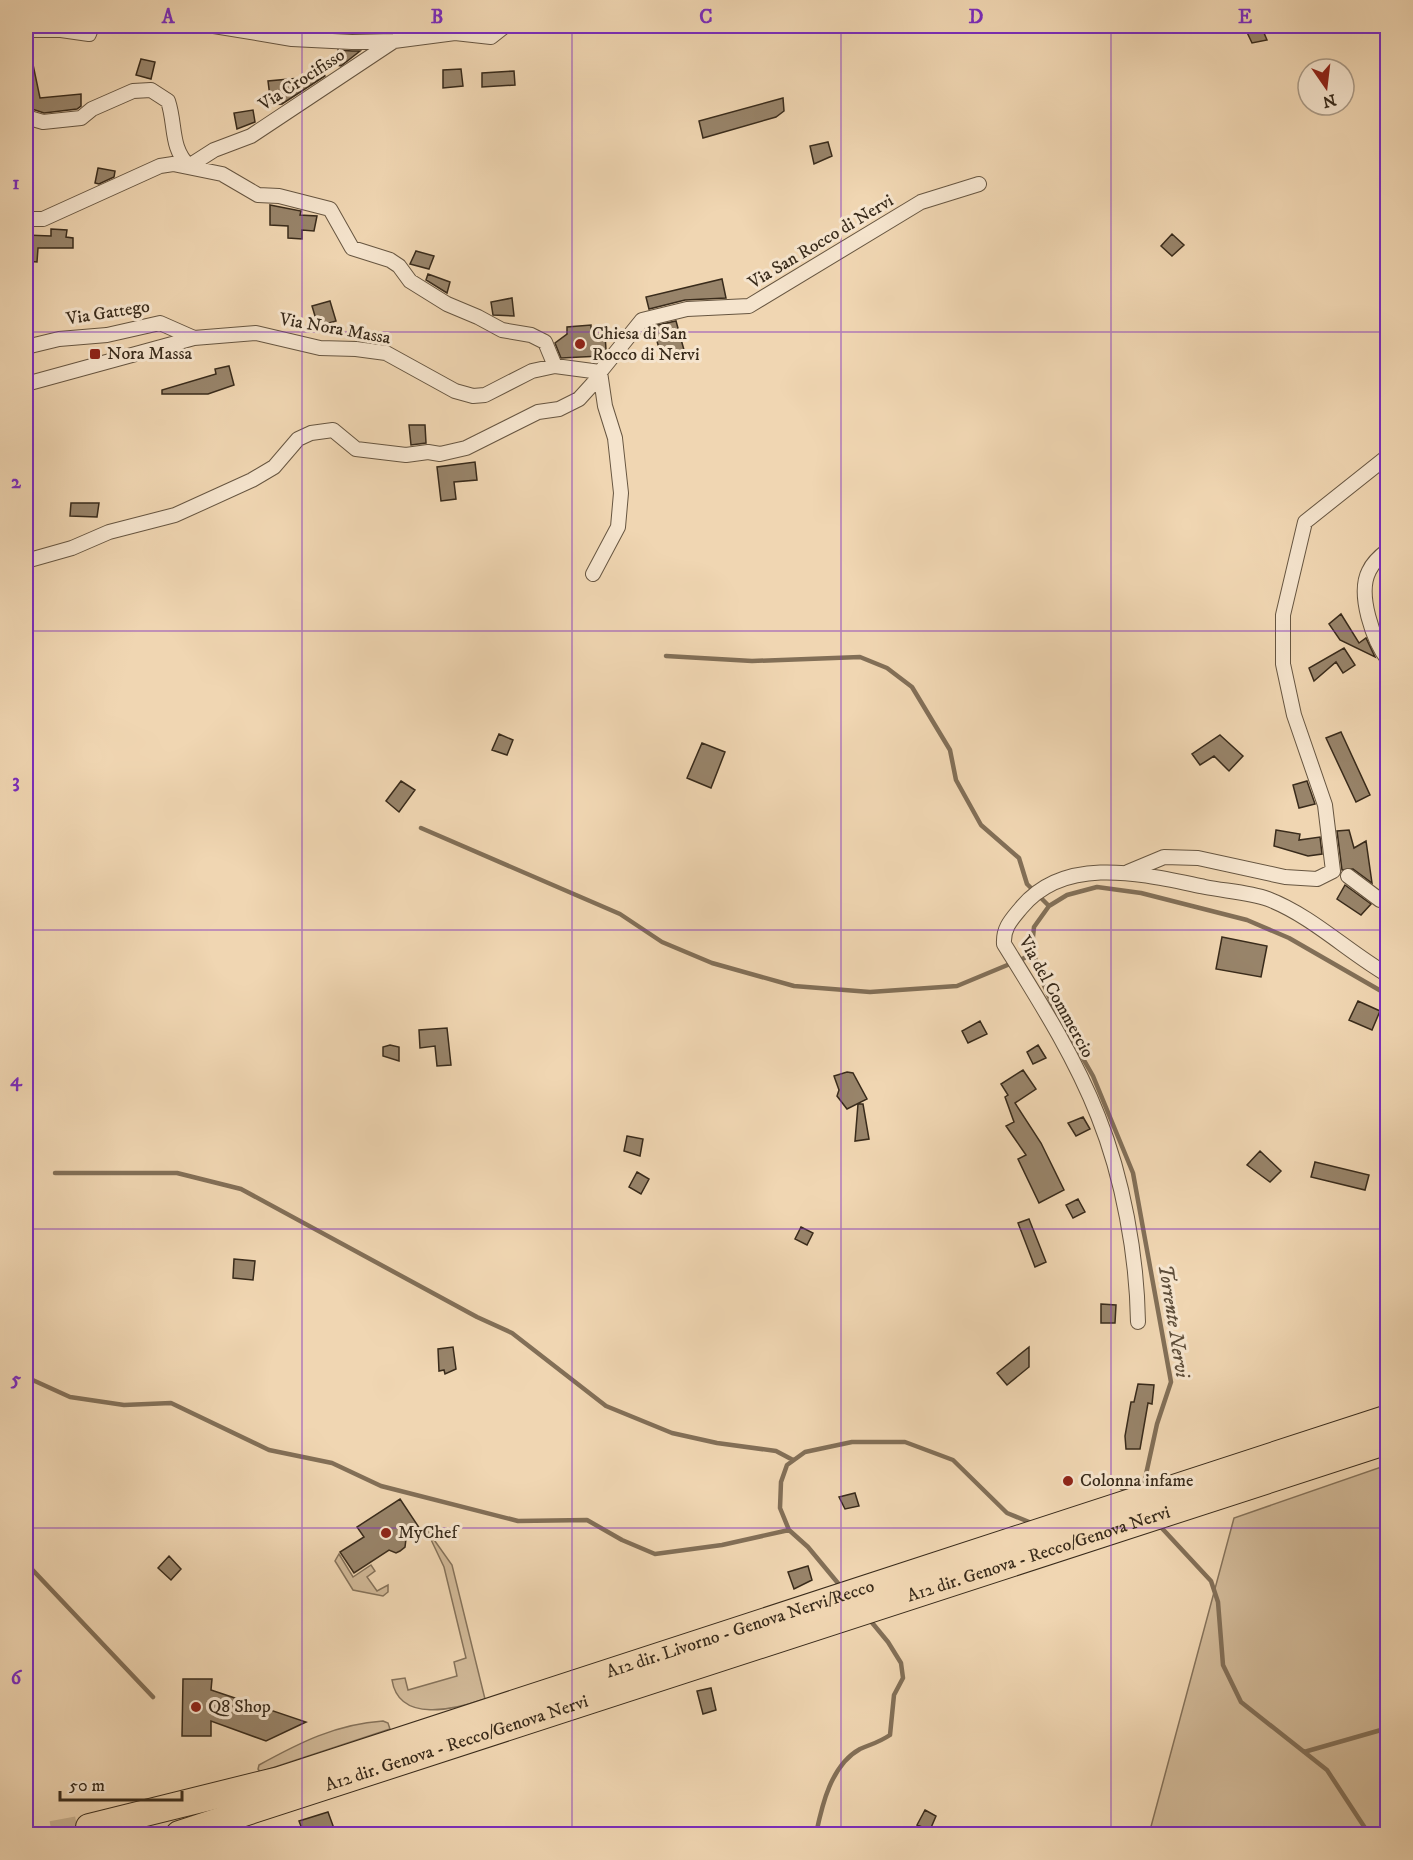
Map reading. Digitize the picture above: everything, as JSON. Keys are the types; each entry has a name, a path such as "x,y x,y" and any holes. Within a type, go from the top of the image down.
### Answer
{"highway":[{"name":"A12 dir. Livorno - Genova Nervi/Recco","path":"89,1827 279,1780 493,1721 1388,1418"},
{"name":"A12 dir. Genova - Recco/Genova Nervi","path":"178,1834 493,1721 1388,1441"}],"street":[{"path":"26,30 61,30 89,34 92,26"},
{"path":"214,26 292,39 352,42 394,41"},
{"name":"Via Crocifisso","path":"189,166 214,150 251,136 394,41 455,33 491,37 505,26"},
{"path":"26,117 43,122 81,118 92,109 133,91 151,90 168,101 174,124 174,144 180,158 189,166"},
{"path":"26,219 43,219 160,166 189,166 222,174 258,195 279,196 330,209 352,248 390,260 399,266 410,281 447,304 502,330 531,335 545,342 555,366"},
{"name":"Via San Rocco di Nervi","path":"26,561 72,548 109,532 184,511 252,480 274,467 298,439 311,433 333,430 356,448 406,455 428,452 440,454 466,448 538,412 560,409 579,399 642,320 687,309 749,306 921,202 979,184"},
{"name":"Via Gattego","path":"26,347 59,339 107,335 160,323 194,338"},
{"name":"Via Nora Massa","path":"26,384 194,338 256,333 320,348 356,348 386,353 455,391 473,396 485,395 532,371 555,366 599,374"},
{"path":"593,574 618,527 621,493 615,438 599,374"},
{"path":"1128,872 1164,857 1198,858 1285,877 1317,879 1333,871 1324,804 1294,715 1283,664 1283,615 1305,522 1388,456"},
{"path":"1388,550 1367,572 1365,602 1374,635 1388,660"},
{"name":"Via del Commercio","path":"1138,1322 1137,1277 1124,1204 1099,1117 1063,1043 1004,944 1003,934 1008,924 1028,899 1058,881 1094,872 1128,872 1267,899 1297,914 1388,975"},
{"path":"1348,876 1380,900 1388,902"}],"shaded area":[{"path":"1387,1465 1387,1834 1149,1834 1234,1518"},
{"path":"425,1527 452,1565 485,1699 445,1709 430,1710 405,1703 397,1694 392,1680 405,1678 408,1690 457,1676 454,1662 466,1658 444,1567"},
{"path":"339,1554 353,1577 371,1565 375,1571 367,1577 377,1591 388,1585 388,1592 383,1596 353,1590 335,1561"},
{"path":"383,1721 388,1723 390,1729 260,1772 258,1769 259,1765 318,1736 349,1726"}],"building":[{"path":"1244,26 1261,26 1267,40 1252,43"},
{"path":"338,50 360,51 341,66 336,65"},
{"path":"26,55 31,55 40,98 81,94 81,106 77,109 44,113 29,108 29,98 26,99"},
{"path":"141,59 155,62 151,79 136,75"},
{"path":"461,69 463,86 443,88 443,70"},
{"path":"514,71 515,85 482,87 482,73"},
{"path":"323,72 325,76 282,104 271,105 268,81 311,77 311,74"},
{"path":"783,98 784,111 776,117 703,138 699,121"},
{"path":"253,110 255,122 237,129 234,113"},
{"path":"828,142 832,156 814,164 810,146"},
{"path":"98,168 115,171 114,177 99,184 95,183"},
{"path":"270,205 301,211 300,215 317,216 314,231 302,230 302,239 288,238 288,226 270,225"},
{"path":"51,229 67,230 66,237 73,238 73,248 38,248 37,262 26,261 26,235 51,236"},
{"path":"1172,234 1184,245 1172,256 1161,246"},
{"path":"416,251 434,256 429,269 410,264"},
{"path":"428,274 450,282 447,293 426,280"},
{"path":"722,279 726,298 685,300 649,309 646,297"},
{"path":"512,298 514,316 493,315 491,302"},
{"path":"330,301 336,321 318,326 312,306"},
{"path":"676,321 684,350 661,356 653,326"},
{"name":"Chiesa di San Rocco di Nervi","path":"591,325 591,335 605,334 606,350 601,356 561,358 555,343 567,334 567,327"},
{"path":"229,366 234,385 208,394 162,394 162,390 216,374 215,369"},
{"path":"409,425 425,425 426,443 411,445"},
{"path":"475,462 477,480 454,482 456,499 441,501 437,467"},
{"path":"71,503 99,503 97,517 70,516"},
{"path":"1341,614 1359,643 1366,638 1375,657 1340,640 1329,624"},
{"path":"1344,648 1355,665 1343,673 1336,662 1314,681 1309,668"},
{"path":"1341,732 1370,795 1356,802 1326,738"},
{"path":"499,734 513,740 507,755 492,750"},
{"path":"1220,735 1243,756 1229,771 1214,756 1200,765 1192,754"},
{"path":"702,743 725,752 711,788 687,778"},
{"path":"401,781 415,790 399,812 386,801"},
{"path":"1307,781 1315,804 1299,808 1293,785"},
{"path":"1276,830 1300,834 1299,840 1320,837 1322,854 1308,856 1274,846"},
{"path":"1349,830 1354,848 1366,841 1372,883 1353,869 1342,870 1337,831"},
{"path":"1345,885 1371,904 1361,915 1337,899"},
{"path":"1222,937 1267,946 1261,977 1216,969"},
{"path":"1358,1001 1380,1011 1372,1030 1349,1020"},
{"path":"980,1021 987,1034 968,1043 962,1031"},
{"path":"447,1028 451,1065 437,1066 435,1046 420,1048 419,1030"},
{"path":"390,1045 399,1047 399,1061 383,1056 383,1047"},
{"path":"1038,1045 1046,1058 1033,1064 1027,1052"},
{"path":"1023,1070 1036,1089 1015,1103 1041,1143 1064,1190 1039,1203 1018,1159 1026,1155 1006,1126 1014,1122 1005,1097 1008,1095 1001,1084"},
{"path":"847,1072 853,1073 867,1099 847,1109 837,1096 839,1090 834,1076"},
{"path":"858,1104 863,1104 869,1139 855,1141"},
{"path":"1083,1117 1090,1129 1076,1136 1068,1123"},
{"path":"627,1136 643,1139 640,1156 624,1151"},
{"path":"1260,1151 1281,1171 1270,1182 1247,1165"},
{"path":"1315,1162 1369,1175 1365,1190 1311,1177"},
{"path":"637,1172 649,1179 641,1194 629,1187"},
{"path":"1078,1199 1085,1212 1073,1218 1066,1205"},
{"path":"1029,1219 1046,1262 1035,1267 1018,1223"},
{"path":"801,1227 813,1233 807,1245 795,1239"},
{"path":"234,1259 255,1261 253,1280 233,1278"},
{"path":"1101,1304 1116,1305 1115,1323 1101,1323"},
{"path":"453,1347 456,1369 445,1374 444,1370 439,1371 438,1349"},
{"path":"1029,1347 1029,1367 1007,1385 997,1373"},
{"path":"1138,1384 1154,1385 1152,1404 1148,1403 1140,1449 1126,1449 1125,1436 1131,1402 1134,1402"},
{"path":"855,1493 859,1506 845,1509 839,1497"},
{"path":"400,1499 420,1529 406,1539 405,1547 400,1551 396,1553 389,1550 354,1573 340,1552 364,1537 357,1527"},
{"path":"169,1556 181,1569 171,1580 158,1568"},
{"path":"808,1566 812,1580 794,1589 788,1572"},
{"path":"183,1679 212,1679 211,1690 306,1722 266,1741 211,1721 211,1736 182,1736"},
{"path":"711,1688 716,1710 703,1714 697,1691"},
{"path":"925,1810 936,1816 930,1830 917,1825"},
{"path":"328,1812 336,1834 304,1834 299,1821"}],"waterway":[{"path":"666,656 752,661 860,657 887,668 912,687 950,750 956,780 981,825 1019,858 1027,884 1049,906"},
{"path":"421,828 620,914 662,942 712,963 794,986 870,992 957,986 1034,954"},
{"name":"Torrente Nervi","path":"1143,1488 1157,1424 1171,1382 1133,1173 1093,1076 1053,1006 1040,976 1032,946 1034,927 1049,906 1067,895 1097,887 1141,893 1247,920 1289,938 1388,995"},
{"path":"55,1173 177,1173 241,1189 477,1317 512,1333 606,1406 672,1433 717,1443 776,1451 793,1460"},
{"path":"26,1377 70,1397 124,1405 171,1403 269,1450 332,1463 381,1486 518,1521 587,1520 622,1540 655,1554 722,1545 789,1530"},
{"name":"Torrente Nervi","path":"842,1588 808,1547 789,1530 780,1508 781,1482 787,1465 805,1452 852,1442 905,1442 953,1460 1007,1513 1034,1524"},
{"path":"1114,1482 1128,1493"},
{"path":"1158,1524 1211,1581 1218,1602 1223,1665 1241,1702 1327,1770 1369,1834"},
{"path":"26,1563 153,1697"},
{"name":"Torrente Nervi","path":"816,1834 829,1787 842,1765 860,1749 890,1735 894,1695 903,1678 901,1663 888,1642 869,1619"},
{"path":"1304,1752 1388,1728"}],"tunnel":[{"path":"52,1834 89,1827"}],"place":[{"name":"Chiesa di San Rocco di Nervi","path":"580,344"},
{"name":"Nora Massa","path":"95,354"},
{"name":"Colonna infame","path":"1068,1481"},
{"name":"MyChef","path":"386,1533"},
{"name":"Q8 Shop","path":"196,1707"}]}
